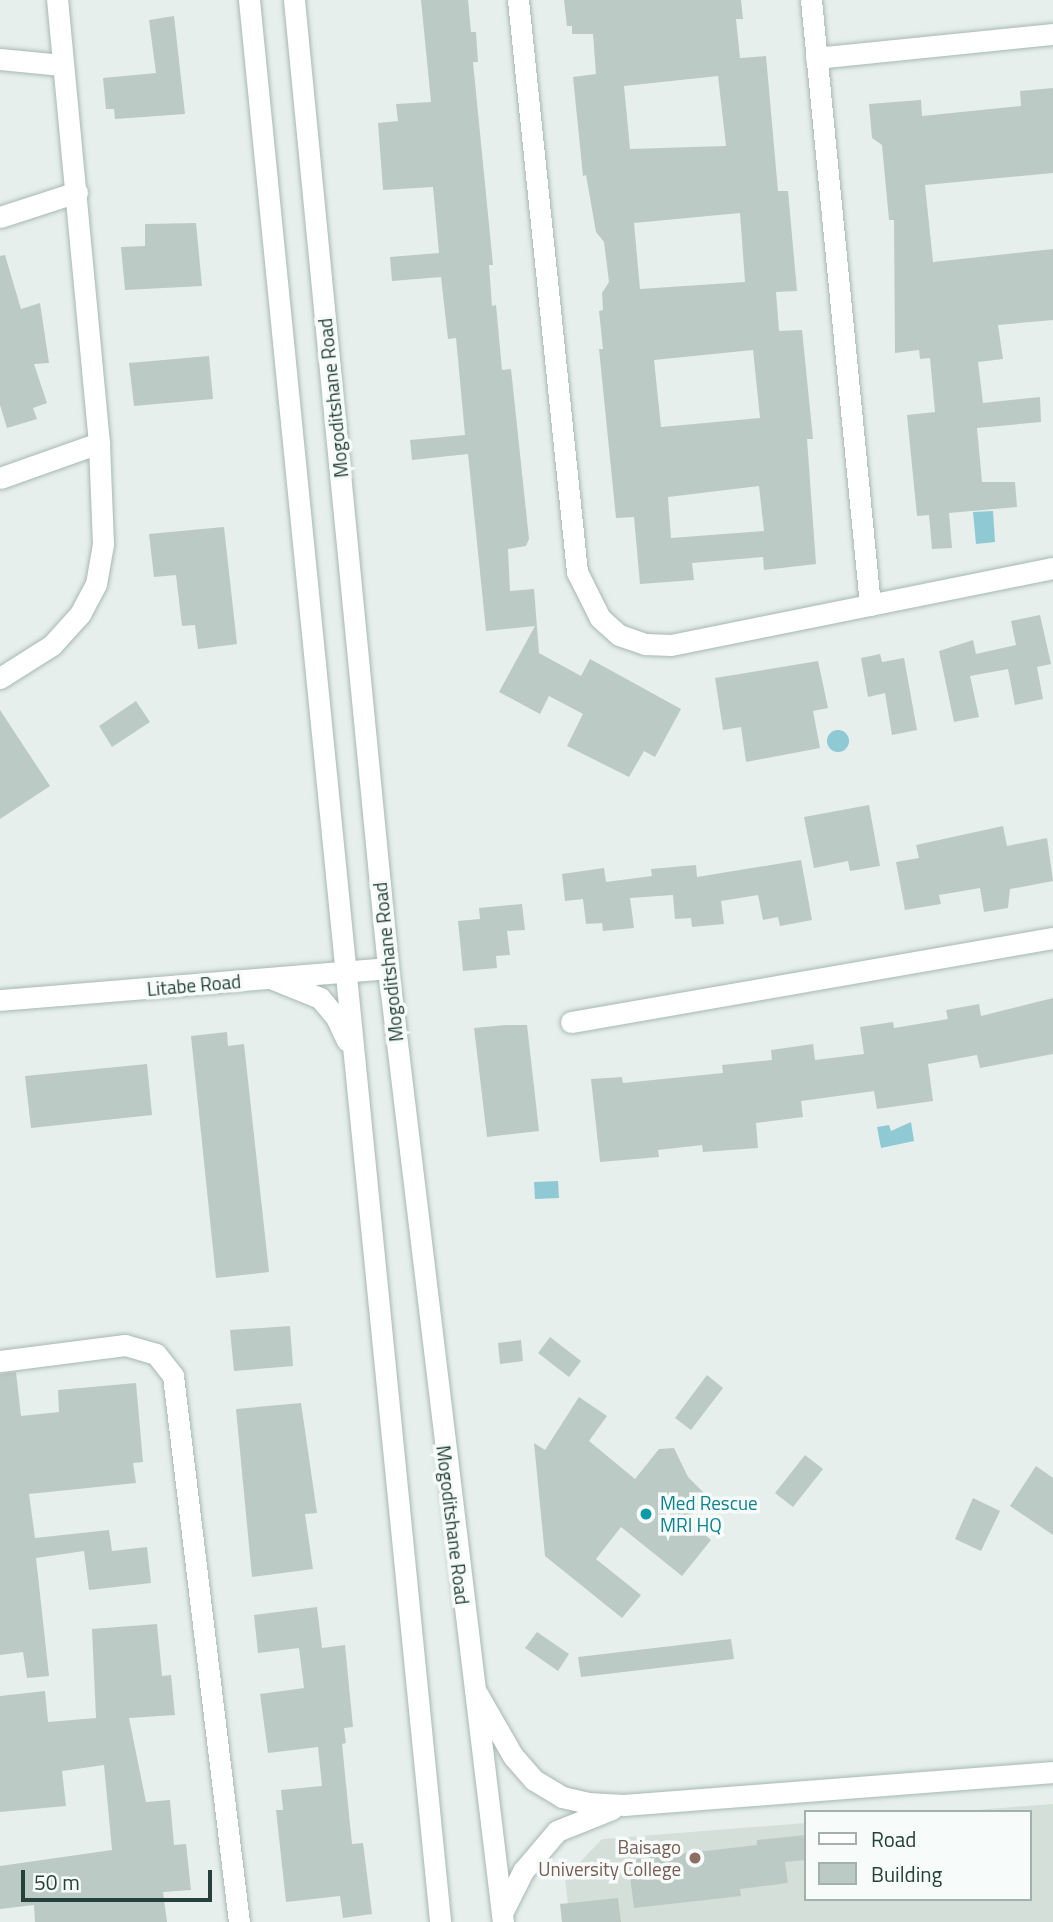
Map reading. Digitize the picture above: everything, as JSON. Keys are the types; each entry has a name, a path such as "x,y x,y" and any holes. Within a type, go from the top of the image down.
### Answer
{"street":[{"path":"0,678 52,645 80,614 96,584 103,544 99,443 57,0"},
{"path":"249,0 440,1922"},
{"name":"Mogoditshane Road","path":"294,0 388,968 502,1918"},
{"path":"518,0 577,572 586,597 620,635 645,644 671,645 1053,568"},
{"path":"810,0 870,605"},
{"path":"816,58 1053,34"},
{"path":"0,59 62,65"},
{"path":"0,217 77,192"},
{"path":"0,478 99,443"},
{"path":"570,1022 1053,938"},
{"name":"Litabe Road","path":"0,1000 388,968"},
{"path":"273,979 320,998 336,1017 353,1056"},
{"path":"0,1361 125,1345 156,1354 173,1376 239,1922"},
{"path":"475,1690 513,1756 534,1780 562,1797 624,1805 1053,1772"},
{"path":"502,1918 523,1871 557,1831 583,1817 624,1805"}],"shaded area":[{"name":"Baisago University College","path":"1053,1804 1053,1922 570,1922 565,1878 602,1839 804,1823 804,1901 1032,1901 1032,1810 975,1810"}],"water":[{"path":"993,511 995,542 976,544 973,512"},
{"path":"834,730 842,730 849,737 849,745 842,752 834,752 827,745 827,737"},
{"path":"911,1122 914,1141 881,1148 877,1127 889,1125 891,1131"},
{"path":"558,1181 559,1198 535,1199 534,1182"}],"building":[{"path":"421,0 468,0 471,32 476,32 478,62 473,62 493,265 489,265 492,306 496,305 502,370 511,369 529,539 526,546 508,549 510,591 534,589 539,653 581,676 590,659 681,709 655,757 644,751 629,777 567,746 583,714 549,696 540,714 499,692 535,626 486,631 468,454 412,460 410,440 465,435 456,338 448,339 441,277 392,281 390,257 439,253 433,187 383,190 378,123 398,121 396,104 431,102"},
{"path":"564,0 741,0 743,19 736,19 740,58 766,56 778,191 788,191 797,291 776,292 779,331 802,330 813,439 807,439 816,564 764,570 763,557 692,563 694,580 640,584 634,517 616,518 599,349 603,349 599,311 603,310 602,293 609,282 604,242 596,232 586,175 583,176 573,77 596,74 593,34 572,34 572,26 567,26","holes":["718,76 726,146 630,149 624,86","740,213 745,282 640,289 634,223","753,350 760,418 661,427 654,360","759,486 764,531 671,538 668,497"]},
{"path":"174,16 185,114 115,119 114,109 106,109 103,78 156,73 149,20"},
{"path":"1053,88 1053,173 925,185 933,262 1053,249 1053,320 998,325 1003,359 978,362 983,403 1040,397 1041,422 977,428 982,482 1015,482 1017,507 949,513 952,548 932,549 929,515 917,516 907,415 935,412 930,358 920,359 919,350 895,353 894,220 889,220 882,145 872,138 869,104 921,100 922,116 1021,106 1020,91"},
{"path":"196,223 202,286 125,290 121,247 145,246 145,224"},
{"path":"5,255 21,309 40,303 49,363 34,364 47,403 33,408 37,419 7,428 0,405 0,256"},
{"path":"209,356 213,399 134,406 129,363"},
{"path":"224,527 237,644 198,649 195,625 182,626 176,575 154,577 149,534"},
{"path":"1040,615 1051,664 1037,667 1043,699 1015,705 1008,669 970,676 979,717 954,722 939,651 973,640 976,654 1016,645 1011,621"},
{"path":"880,654 882,662 904,658 917,730 892,735 885,693 868,697 861,658"},
{"path":"818,661 828,708 813,711 820,748 746,762 741,727 723,730 715,678"},
{"path":"136,701 150,722 112,747 99,726"},
{"path":"0,710 50,786 0,819"},
{"path":"869,805 880,866 850,871 848,861 814,868 804,817"},
{"path":"1003,826 1007,846 1047,838 1053,881 1010,889 1008,908 984,912 980,888 939,895 941,904 905,910 896,862 919,858 916,845"},
{"path":"801,860 812,920 780,926 778,917 763,920 758,895 721,901 724,924 692,927 691,918 675,919 673,895 630,898 634,928 603,931 602,923 586,924 583,899 565,901 562,874 604,868 606,882 652,876 651,869 696,865 697,877"},
{"path":"522,904 525,930 507,931 510,955 496,956 497,968 463,971 458,921 480,919 479,908"},
{"path":"1053,998 1053,1054 980,1068 977,1055 928,1064 933,1101 877,1109 874,1091 801,1101 803,1117 756,1123 758,1148 703,1152 702,1145 658,1150 659,1157 600,1162 591,1079 622,1077 623,1083 723,1073 722,1065 772,1060 771,1050 813,1044 815,1060 864,1054 860,1027 893,1022 894,1028 948,1019 946,1010 979,1004 981,1016"},
{"path":"527,1025 539,1131 487,1137 474,1028"},
{"path":"227,1032 228,1046 244,1044 269,1272 216,1278 191,1036"},
{"path":"147,1064 152,1115 31,1128 25,1076"},
{"path":"290,1326 293,1366 234,1371 230,1330"},
{"path":"550,1337 581,1361 569,1377 538,1353"},
{"path":"521,1340 523,1361 500,1364 498,1343"},
{"path":"16,1372 21,1416 59,1412 58,1390 136,1383 143,1462 133,1463 136,1483 29,1494 35,1538 109,1530 112,1551 147,1547 151,1583 89,1590 84,1551 36,1558 49,1676 27,1678 23,1652 0,1655 0,1374"},
{"path":"707,1375 723,1388 691,1430 675,1418"},
{"path":"579,1397 607,1416 589,1441 635,1479 659,1449 674,1448 688,1477 714,1503 684,1518 711,1540 682,1576 621,1527 596,1559 641,1595 622,1618 545,1556 534,1443 545,1450"},
{"path":"301,1403 317,1513 305,1514 313,1569 252,1577 236,1409"},
{"path":"805,1455 823,1469 793,1507 775,1493"},
{"path":"1036,1466 1053,1478 1053,1535 1010,1506"},
{"path":"973,1498 1000,1511 981,1551 955,1539"},
{"path":"317,1607 322,1648 345,1645 353,1727 344,1728 346,1743 342,1744 352,1844 363,1843 372,1914 343,1918 340,1896 286,1902 276,1810 283,1810 281,1790 322,1786 318,1747 268,1753 260,1694 304,1688 299,1648 258,1653 254,1615"},
{"path":"157,1624 162,1676 171,1675 175,1715 129,1718 146,1802 170,1800 174,1845 186,1844 191,1890 163,1892 167,1922 35,1922 34,1905 0,1909 0,1866 112,1850 104,1765 62,1771 66,1806 0,1812 0,1696 45,1691 48,1722 96,1718 92,1629"},
{"path":"537,1632 569,1654 558,1671 525,1648"},
{"path":"731,1639 734,1659 581,1677 578,1657"},
{"path":"804,1835 804,1860 785,1862 788,1883 740,1889 741,1896 634,1908 628,1860 757,1845 757,1840"},
{"path":"618,1898 621,1922 562,1922 560,1904"}],"place":[{"name":"Med Rescue MRI HQ","path":"646,1514"},
{"name":"Baisago University College","path":"695,1858"}]}
